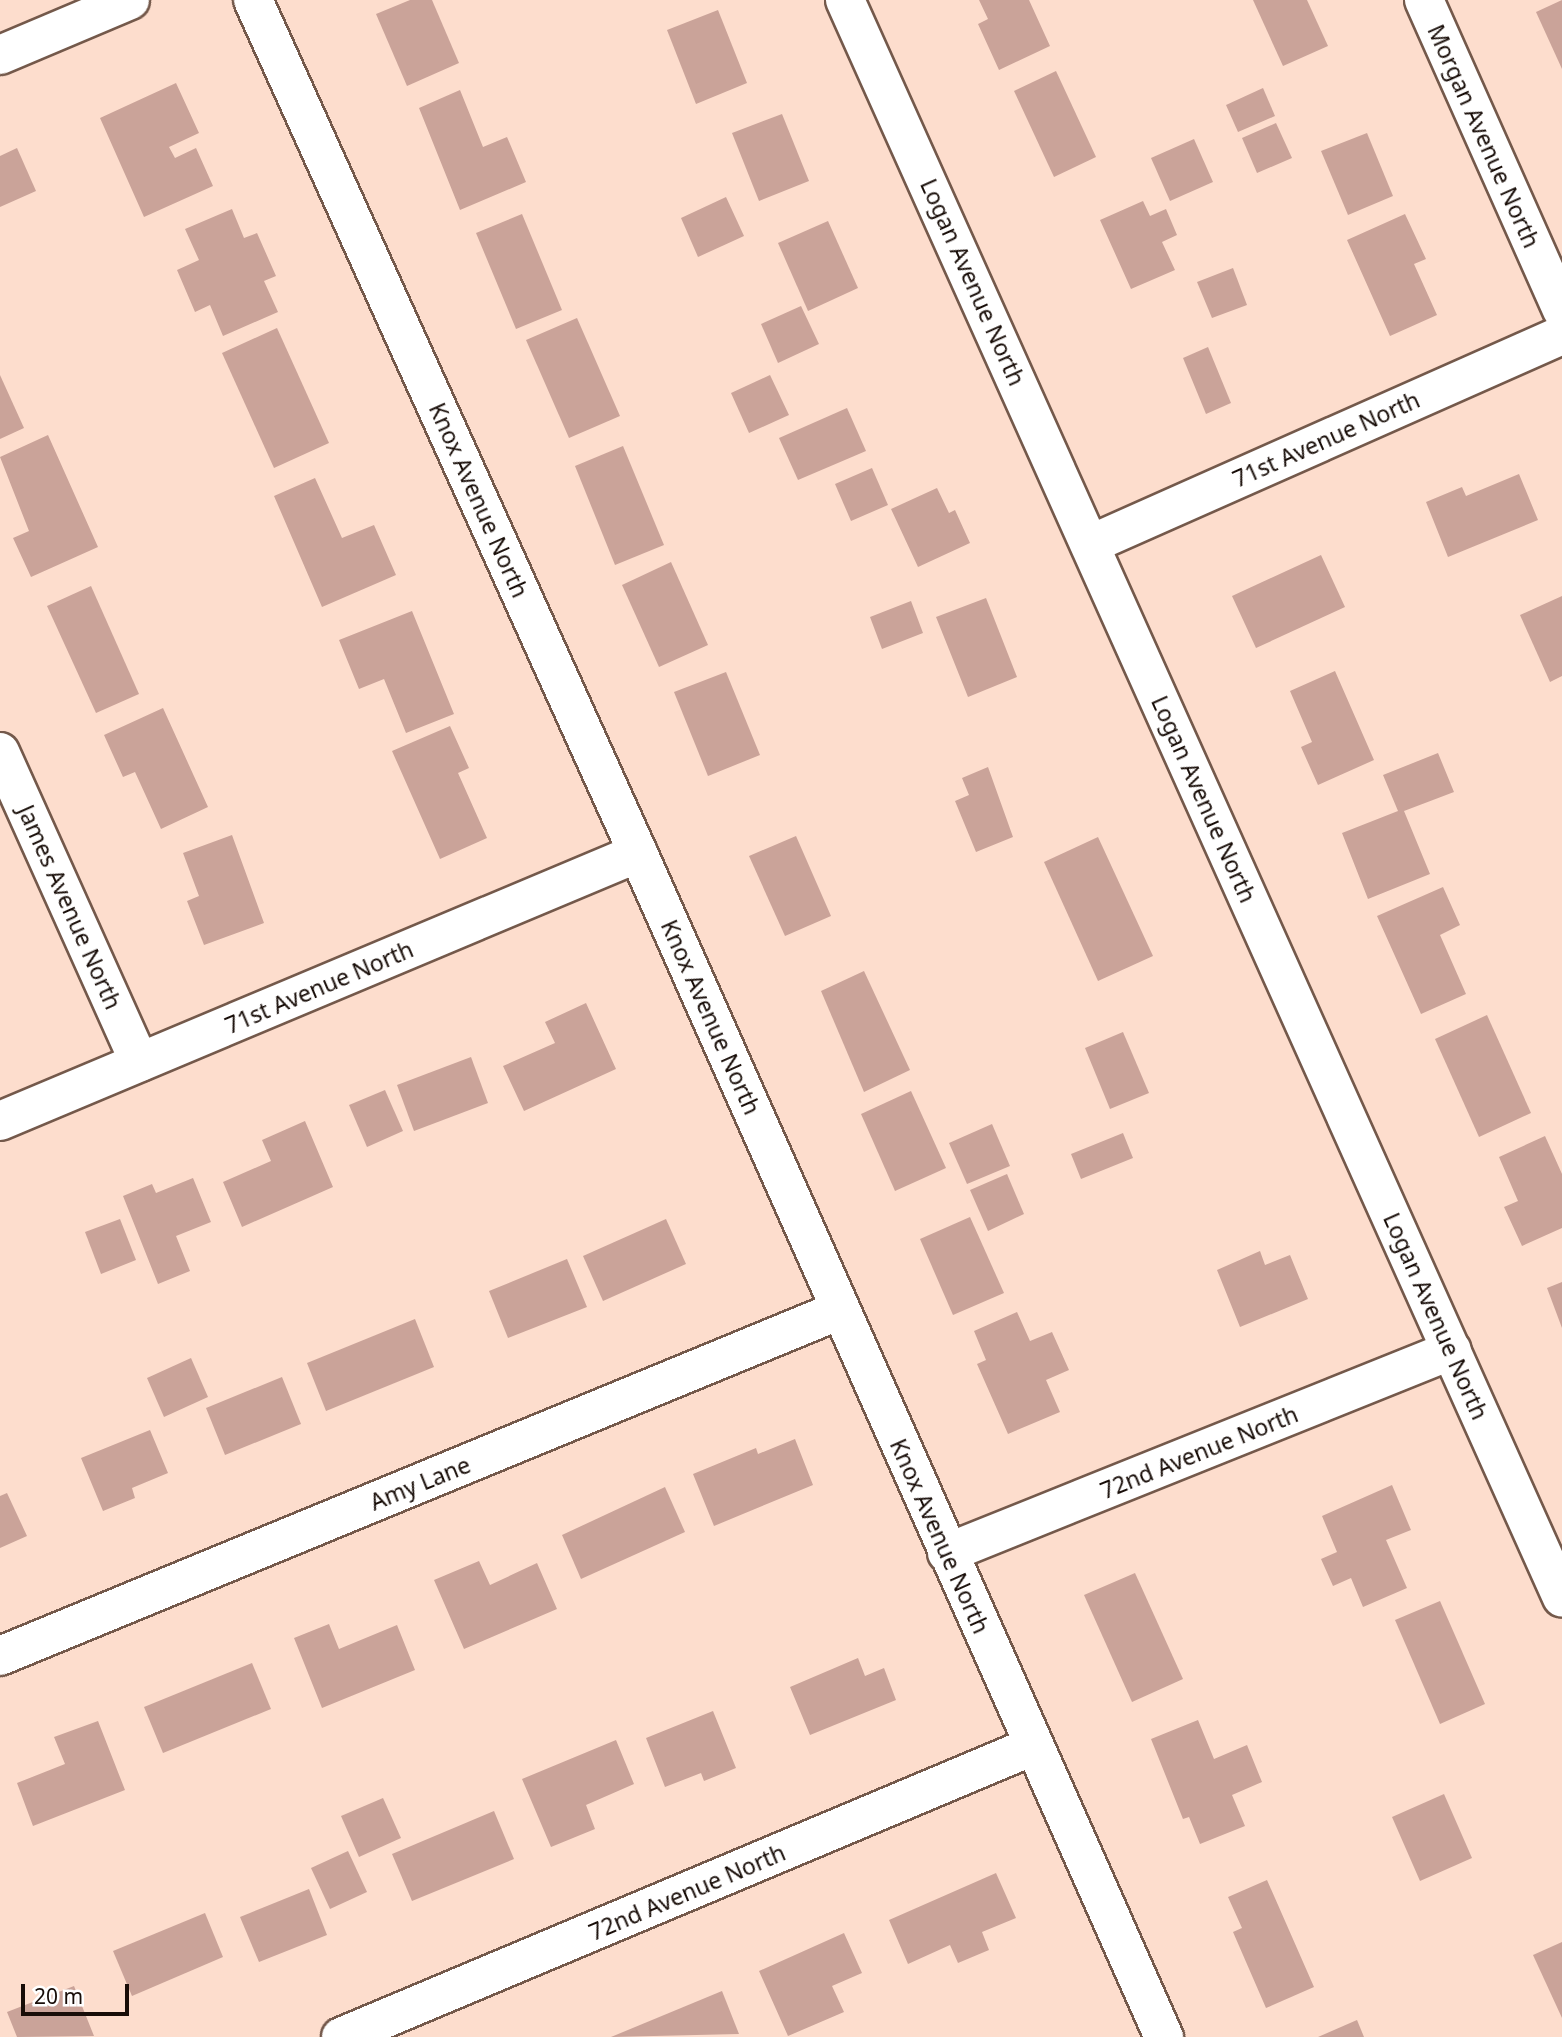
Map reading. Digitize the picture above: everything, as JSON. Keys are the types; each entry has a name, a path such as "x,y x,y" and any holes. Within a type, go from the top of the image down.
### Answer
{"street":[{"path":"0,55 130,0"},
{"name":"Knox Avenue North","path":"253,0 638,853 1164,2037"},
{"name":"Logan Avenue North","path":"845,0 1562,1598"},
{"name":"Morgan Avenue North","path":"1424,0 1562,310"},
{"name":"71st Avenue North","path":"1091,544 1562,335"},
{"name":"James Avenue North","path":"0,752 139,1062"},
{"name":"71st Avenue North","path":"0,1121 638,853"},
{"name":"Amy Lane","path":"0,1656 840,1310"},
{"name":"72nd Avenue North","path":"947,1553 1452,1350"},
{"name":"72nd Avenue North","path":"341,2037 1033,1746"}],"building":[{"path":"410,0 432,0 459,63 407,86 376,14"},
{"path":"979,0 1029,0 1050,46 999,70 978,24 988,19"},
{"path":"1253,0 1307,0 1328,46 1283,66"},
{"path":"1562,0 1562,69 1536,12"},
{"path":"718,10 747,83 696,104 667,30"},
{"path":"1056,71 1096,157 1054,177 1014,91"},
{"path":"176,83 199,133 169,147 175,158 196,148 213,186 144,217 100,118"},
{"path":"1263,88 1275,116 1238,132 1226,105"},
{"path":"460,90 483,147 507,137 526,182 460,210 419,108"},
{"path":"782,114 809,181 759,201 732,133"},
{"path":"1276,123 1292,158 1257,173 1242,138"},
{"path":"1367,133 1393,196 1348,215 1321,151"},
{"path":"1194,139 1213,182 1170,201 1151,158"},
{"path":"17,148 36,191 0,207 0,156"},
{"path":"726,197 744,236 698,257 681,218"},
{"path":"1143,201 1150,216 1166,209 1177,235 1162,242 1175,270 1131,289 1100,220"},
{"path":"232,209 244,238 257,233 276,276 264,281 278,312 223,336 210,305 195,312 177,270 199,260 185,229"},
{"path":"522,214 562,310 516,329 476,233"},
{"path":"1405,214 1426,259 1414,264 1437,315 1390,336 1347,240"},
{"path":"828,221 858,288 808,311 778,243"},
{"path":"1233,268 1247,305 1212,318 1197,282"},
{"path":"801,306 819,344 778,363 761,324"},
{"path":"577,318 620,416 569,438 526,340"},
{"path":"277,328 329,443 274,468 222,353"},
{"path":"1208,347 1231,403 1206,414 1183,358"},
{"path":"0,375 24,428 0,439"},
{"path":"770,375 789,415 749,433 731,393"},
{"path":"847,408 866,451 798,480 779,438"},
{"path":"48,435 98,547 31,577 13,538 29,531 0,457"},
{"path":"623,446 664,545 615,565 575,466"},
{"path":"872,468 888,505 851,521 835,484"},
{"path":"1519,474 1538,520 1448,557 1426,502 1462,487 1466,496"},
{"path":"315,478 342,538 374,525 396,575 322,607 274,496"},
{"path":"937,488 949,513 955,510 970,543 918,567 891,509"},
{"path":"1321,555 1345,607 1256,648 1232,596"},
{"path":"671,562 708,645 659,667 622,585"},
{"path":"91,586 139,694 96,713 47,606"},
{"path":"1562,596 1562,676 1550,682 1520,615"},
{"path":"986,598 1017,677 968,697 936,617"},
{"path":"911,601 923,633 882,649 870,617"},
{"path":"412,611 454,714 406,733 384,679 359,689 339,640"},
{"path":"1335,671 1374,760 1318,785 1301,747 1312,742 1290,691"},
{"path":"726,672 760,755 708,776 674,692"},
{"path":"163,708 208,807 161,829 135,772 123,777 104,735"},
{"path":"450,726 469,768 458,773 487,838 440,859 392,751"},
{"path":"1438,753 1454,792 1404,811 1430,874 1368,899 1342,833 1398,811 1383,775"},
{"path":"988,767 1013,837 976,852 955,801 969,795 962,778"},
{"path":"232,835 264,923 204,945 187,901 199,896 183,853"},
{"path":"796,836 831,916 785,936 749,856"},
{"path":"1098,837 1153,956 1098,981 1044,862"},
{"path":"1443,887 1460,925 1440,935 1466,994 1421,1014 1377,916"},
{"path":"864,971 910,1070 864,1092 821,991"},
{"path":"586,1003 616,1069 524,1111 503,1066 555,1043 545,1022"},
{"path":"1487,1015 1531,1113 1479,1137 1435,1039"},
{"path":"1123,1032 1149,1093 1110,1109 1085,1048"},
{"path":"471,1057 488,1103 414,1131 397,1085"},
{"path":"385,1090 403,1131 367,1147 349,1105"},
{"path":"911,1091 946,1168 895,1191 861,1114"},
{"path":"305,1121 333,1187 242,1227 223,1182 271,1161 262,1140"},
{"path":"992,1124 1010,1166 967,1184 949,1143"},
{"path":"1123,1133 1133,1158 1081,1179 1071,1154"},
{"path":"1545,1136 1562,1174 1562,1228 1522,1246 1504,1207 1518,1201 1499,1157"},
{"path":"1007,1174 1024,1214 988,1231 970,1190"},
{"path":"193,1178 211,1222 176,1236 190,1271 158,1284 123,1196 152,1184 156,1193"},
{"path":"970,1217 1004,1293 953,1315 920,1239"},
{"path":"120,1219 136,1260 101,1274 85,1232"},
{"path":"666,1219 686,1264 603,1301 583,1256"},
{"path":"1260,1251 1265,1265 1290,1255 1308,1299 1240,1327 1217,1270"},
{"path":"567,1259 587,1307 508,1338 489,1291"},
{"path":"1562,1282 1562,1328 1547,1288"},
{"path":"1017,1312 1030,1341 1052,1332 1069,1370 1046,1380 1060,1412 1008,1434 977,1364 986,1360 974,1331"},
{"path":"415,1319 434,1367 326,1411 307,1363"},
{"path":"191,1358 208,1397 164,1417 147,1378"},
{"path":"282,1377 301,1424 225,1455 206,1408"},
{"path":"150,1430 168,1473 132,1488 135,1498 103,1511 81,1458"},
{"path":"795,1439 813,1485 714,1526 693,1474 756,1448 758,1454"},
{"path":"1392,1485 1411,1530 1386,1540 1407,1588 1363,1607 1351,1578 1333,1586 1321,1559 1337,1552 1322,1516"},
{"path":"665,1487 685,1532 581,1579 562,1535"},
{"path":"7,1493 27,1536 0,1548 0,1496"},
{"path":"479,1561 490,1585 537,1563 557,1609 464,1649 434,1580"},
{"path":"1135,1573 1183,1679 1132,1702 1084,1595"},
{"path":"1440,1601 1485,1704 1440,1724 1395,1620"},
{"path":"329,1624 339,1649 397,1625 415,1670 322,1708 294,1638"},
{"path":"858,1658 865,1676 884,1668 896,1700 810,1735 790,1687"},
{"path":"252,1663 271,1709 163,1753 144,1707"},
{"path":"713,1711 736,1768 704,1781 701,1773 665,1787 646,1738"},
{"path":"1198,1720 1214,1759 1247,1745 1262,1782 1232,1795 1245,1826 1200,1844 1189,1817 1183,1819 1151,1739"},
{"path":"98,1721 125,1790 33,1826 17,1783 65,1764 54,1737"},
{"path":"616,1740 634,1784 586,1805 595,1829 551,1847 522,1779"},
{"path":"1444,1794 1472,1858 1420,1881 1392,1817"},
{"path":"383,1798 401,1838 359,1857 341,1816"},
{"path":"494,1811 514,1859 412,1901 392,1854"},
{"path":"348,1851 367,1892 330,1909 311,1868"},
{"path":"996,1873 1016,1918 982,1932 989,1950 958,1963 950,1945 908,1964 889,1920"},
{"path":"1267,1880 1314,1987 1266,2008 1233,1932 1242,1928 1228,1897"},
{"path":"309,1889 327,1935 259,1962 240,1917"},
{"path":"205,1913 223,1957 132,1996 113,1951"},
{"path":"844,1933 862,1973 832,1986 844,2012 788,2036 759,1971"},
{"path":"1562,1942 1562,2018 1533,1955"},
{"path":"74,1986 94,2036 17,2037 7,2012"},
{"path":"722,1991 739,2034 611,2037"},
{"path":"1357,2020 1364,2037 1318,2037"}]}
